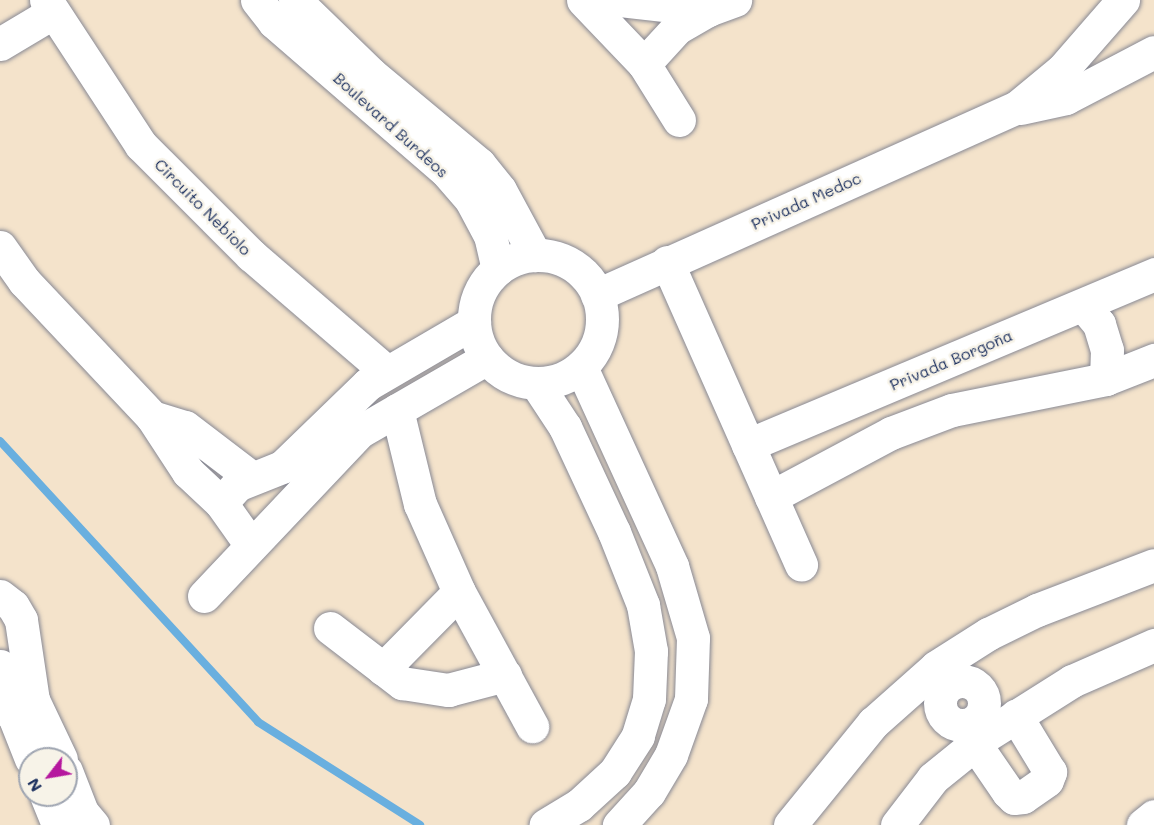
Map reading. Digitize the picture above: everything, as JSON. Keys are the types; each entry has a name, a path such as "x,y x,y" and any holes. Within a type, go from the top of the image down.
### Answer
{"street":[{"name":"Boulevard Burdeos","path":"256,0 274,22 446,171 471,200 490,234 498,269"},
{"name":"Boulevard Burdeos","path":"296,0 371,74 479,164 500,189 536,255"},
{"path":"583,0 644,64 679,120"},
{"path":"620,0 721,5"},
{"name":"Privada Medoc","path":"1016,108 1062,70 1123,0"},
{"path":"644,64 677,28 721,5"},
{"name":"Circuito Nebiolo","path":"0,44 49,6 141,145 251,255 387,372"},
{"name":"Privada Medoc","path":"597,295 1016,108 1066,98 1154,52"},
{"path":"0,247 24,281 152,417 188,471 221,502 250,544"},
{"path":"536,255 555,257 572,266 597,295 602,314 600,333 593,351 581,367 560,379 536,383 504,373 487,358 474,322 480,293 498,269 536,255"},
{"path":"667,262 801,565"},
{"name":"Privada Borgoña","path":"748,445 1154,274"},
{"path":"1083,305 1099,324 1107,350 1106,379"},
{"path":"204,596 250,544 387,372 410,362 474,322"},
{"path":"221,502 237,485 282,467 350,419 397,410 487,358"},
{"path":"771,497 891,433 952,410 1106,379 1154,360"},
{"path":"581,367 672,566 690,628 691,689 671,755 649,792 619,825"},
{"path":"536,383 573,445 597,497 643,605 651,651 649,699 638,736 615,772 579,804 546,825"},
{"path":"397,410 420,504 459,592 532,726"},
{"path":"152,417 185,427 252,478"},
{"path":"573,445 607,428"},
{"path":"597,497 632,480"},
{"path":"790,825 873,723 943,676 988,634 1037,610 1154,565"},
{"path":"383,669 459,592"},
{"path":"0,596 13,606 21,620 16,705 51,747"},
{"path":"330,628 402,683 424,689 474,686 505,675"},
{"path":"897,825 933,778 978,734 1016,717 1072,681 1154,645"},
{"path":"0,666 16,705 28,747"},
{"path":"943,676 966,682 980,691 984,707 978,734 1008,792 1014,798 1023,797 1047,780 1050,772 1016,717"},
{"path":"58,807 74,822"},
{"path":"72,807 74,822"},
{"path":"1143,825 1154,816"}],"waterway":[{"path":"0,441 258,722 420,825"}]}
